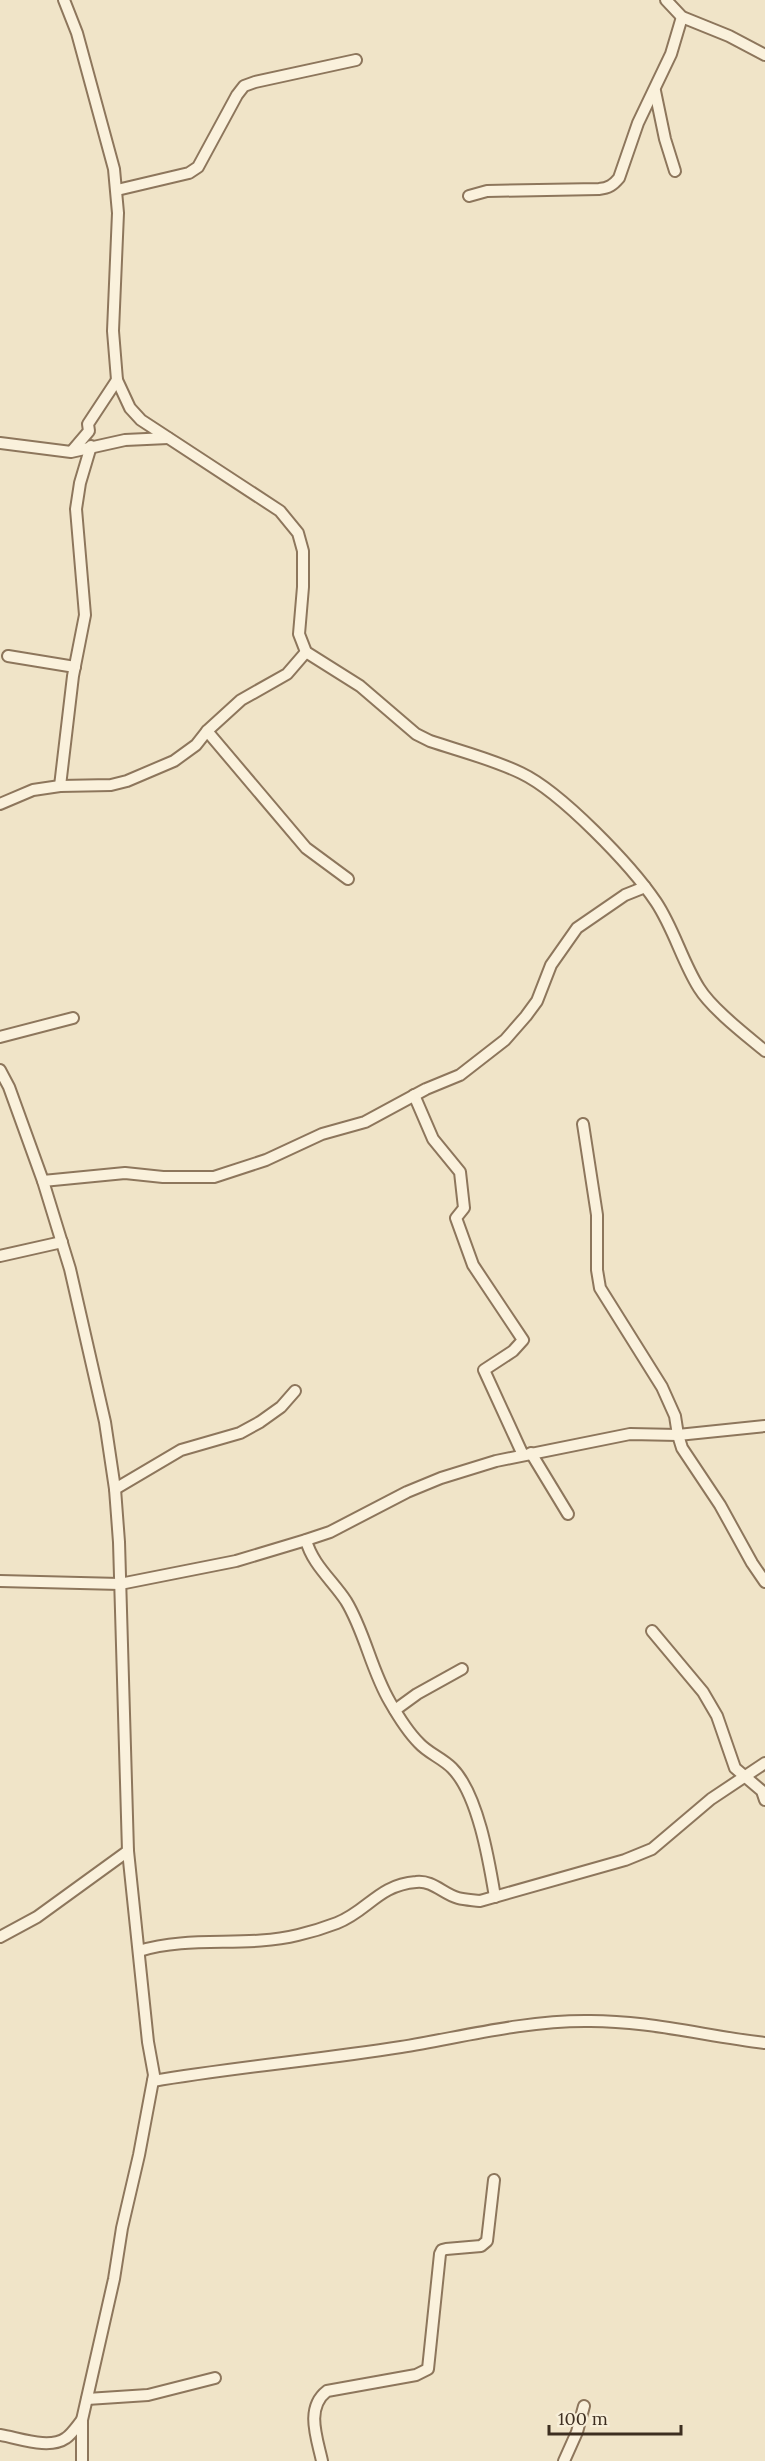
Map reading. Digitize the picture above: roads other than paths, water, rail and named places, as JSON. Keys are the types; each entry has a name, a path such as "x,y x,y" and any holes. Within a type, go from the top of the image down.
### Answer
{"street":[{"path":"64,0 77,33 114,169 117,190 118,249 113,331 117,380 130,408 141,420 280,511 290,520 298,533 303,551 300,634 306,652 360,686 416,734 521,773 543,785 600,838 645,886 669,924 700,990 765,1051"},
{"path":"666,0 682,17 729,36 765,55"},
{"path":"469,196 487,191 561,191 609,188 619,178 638,123 671,54 682,17"},
{"path":"117,190 189,173 198,167 244,86 356,60"},
{"path":"655,91 665,139 675,171"},
{"path":"72,452 89,431 88,424 117,380"},
{"path":"0,442 72,452 125,440 168,438"},
{"path":"60,786 75,667 85,615 76,509 80,483 91,446"},
{"path":"0,804 33,790 60,786 111,785 127,781 186,754 241,700 287,674 306,652"},
{"path":"8,656 75,667"},
{"path":"207,731 306,848 348,879"},
{"path":"43,1181 125,1173 163,1177 213,1177 266,1160 322,1134 364,1122 414,1095 460,1076 506,1040 537,1000 550,965 577,928 625,896 645,886"},
{"path":"0,1037 73,1018"},
{"path":"0,1070 9,1087 43,1181 62,1242 90,1347 105,1422 115,1489 127,1758 128,1851 153,2081 140,2155 122,2228 114,2279 82,2420 82,2461"},
{"path":"414,1095 433,1139 460,1172 464,1208 456,1218 473,1265 523,1340 513,1351 484,1370 527,1454 568,1514"},
{"path":"583,1125 597,1215 597,1270 600,1288 662,1387 675,1416 682,1448 720,1505 765,1582"},
{"path":"0,1256 62,1242"},
{"path":"115,1489 182,1450 240,1433 281,1407 295,1391"},
{"path":"0,1581 120,1584 236,1561 330,1532 407,1492 441,1478 527,1454 630,1434 678,1436 765,1426"},
{"path":"306,1540 315,1560 346,1602 376,1675 395,1710 419,1743 451,1767 463,1783 483,1839 495,1897"},
{"path":"652,1631 704,1692 717,1716 735,1768 762,1791 765,1800"},
{"path":"395,1710 417,1694 462,1669"},
{"path":"139,1951 197,1941 262,1940 297,1936 339,1922 360,1911 376,1895 396,1886 417,1882 429,1883 455,1898 480,1901 625,1860 652,1850 711,1799 765,1763"},
{"path":"0,1937 37,1917 128,1851"},
{"path":"153,2081 400,2047 535,2024 584,2020 662,2026 720,2038 765,2043"},
{"path":"322,2461 314,2420 314,2409 319,2397 327,2391 416,2375 428,2369 440,2254 446,2248 481,2246 487,2241 494,2180"},
{"path":"87,2399 148,2396 215,2378"},
{"path":"564,2461 578,2432 584,2406"},
{"path":"0,2435 48,2444 68,2438 82,2420"}]}
